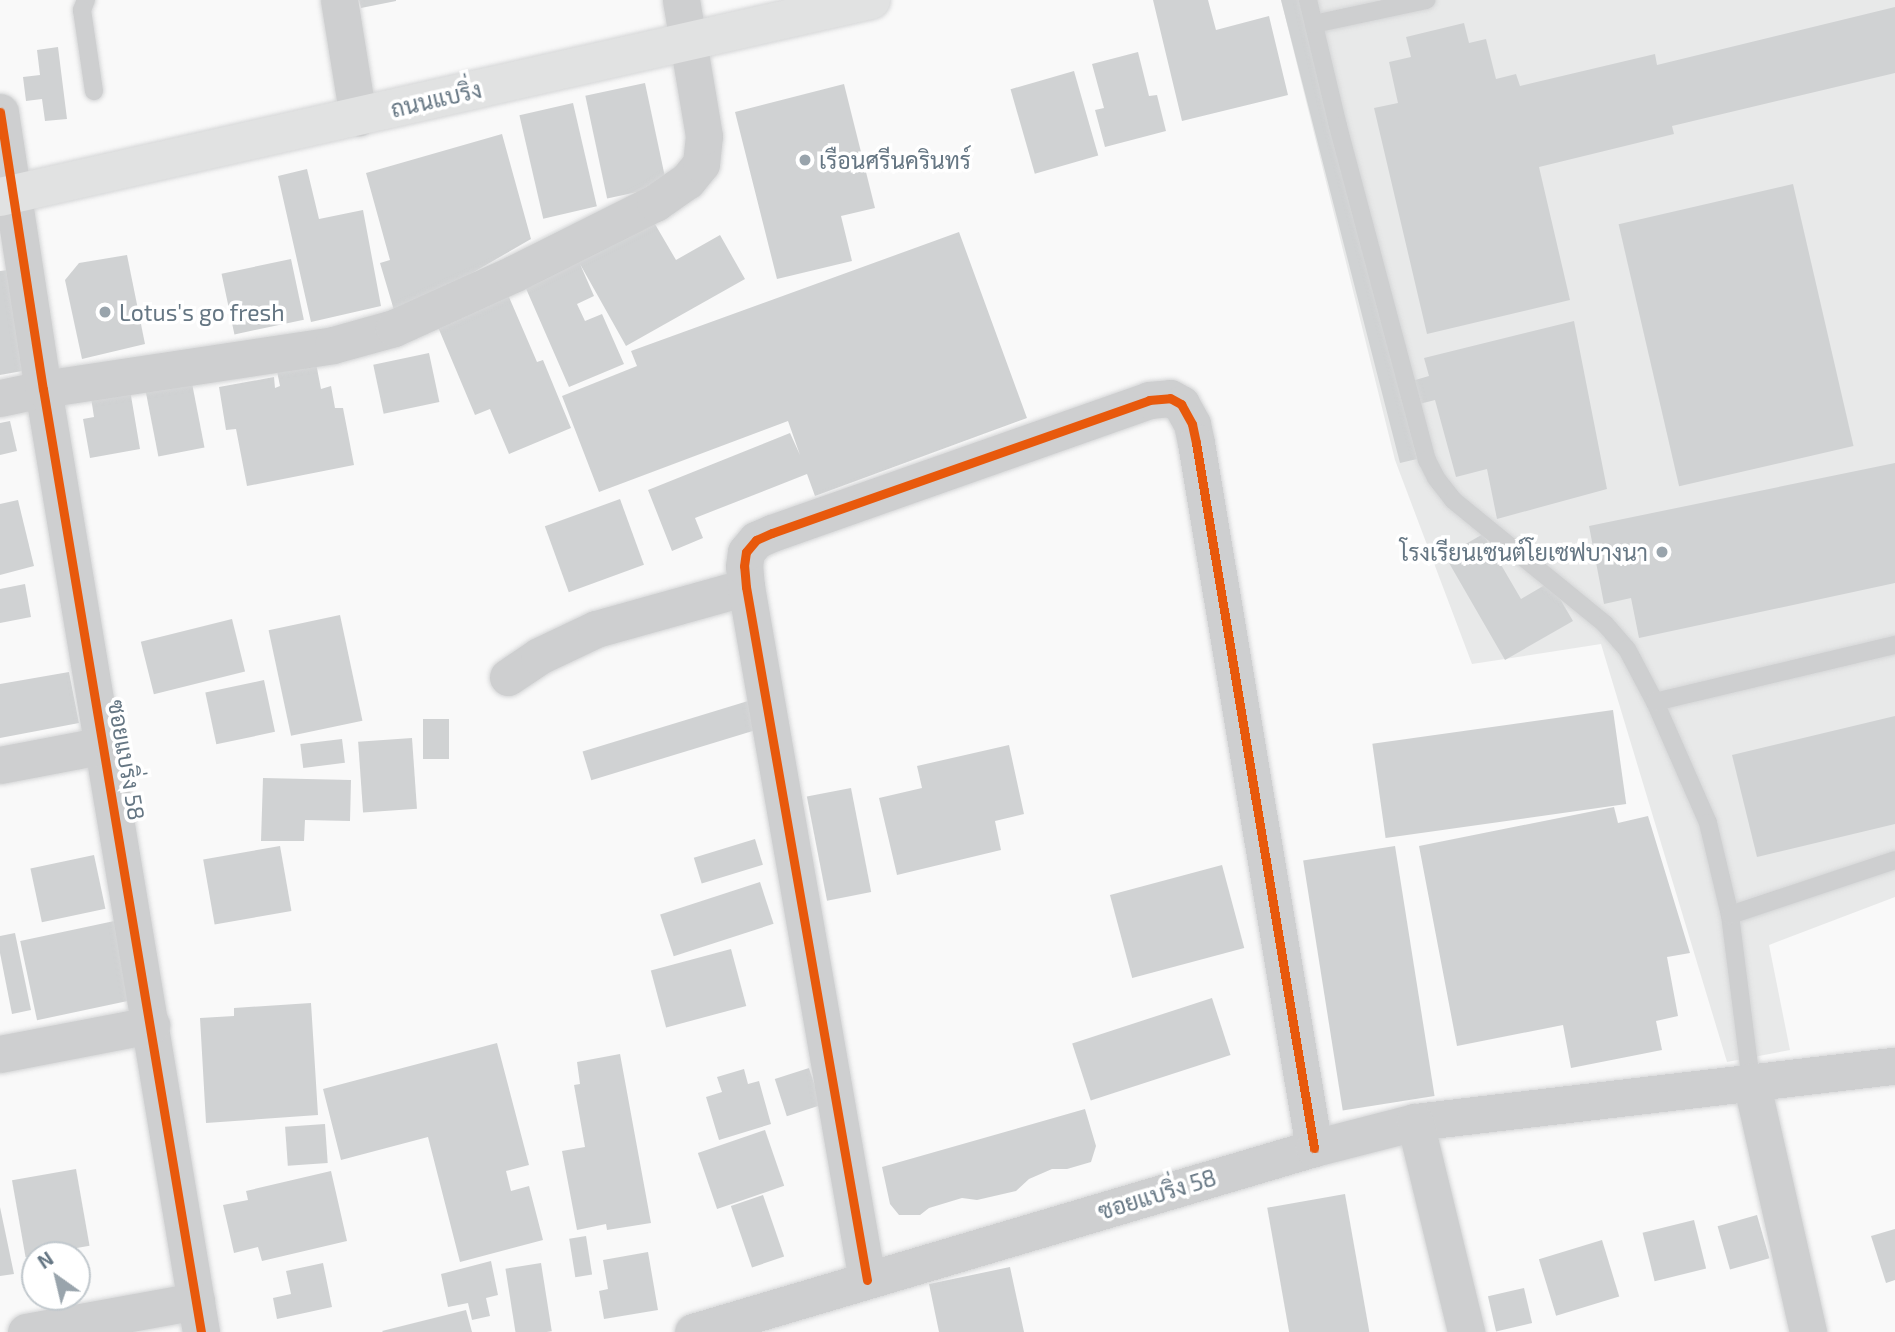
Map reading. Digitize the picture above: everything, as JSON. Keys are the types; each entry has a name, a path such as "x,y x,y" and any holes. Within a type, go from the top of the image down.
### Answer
{"main road":[{"name":"ถนนแบริ่ง","path":"6,195 871,0"}],"street":[{"path":"340,0 358,117"},
{"path":"0,398 43,389 333,345 394,328 513,274 655,203 687,181 701,164 704,136 681,0"},
{"name":"ซอยแบริ่ง 58","path":"0,112 6,195 105,745 199,1317"},
{"path":"867,1280 746,587 746,552 756,540 772,533 1149,400 1170,398 1181,404 1192,424 1314,1148"},
{"path":"508,677 539,656 596,629 746,587"},
{"path":"0,765 105,745"},
{"path":"0,1054 151,1025"},
{"name":"ซอยแบริ่ง 58","path":"692,1332 1314,1148 1415,1122 1895,1066"},
{"path":"1751,1081 1808,1332"},
{"path":"1415,1122 1466,1332"},
{"path":"26,1332 199,1317"}],"lane":[{"path":"86,0 82,10 94,91"},
{"path":"1308,0 1427,460 1436,478 1453,500 1605,624 1627,649 1654,702 1707,823 1730,915 1751,1081"},
{"path":"1314,24 1426,0"},
{"path":"1654,702 1895,645"},
{"path":"1730,915 1895,860"}],"shaded area":[{"name":"โรงเรียนเซนต์โยเซฟบางนา","path":"1281,0 1895,0 1895,897 1769,945 1790,1050 1727,1062 1601,644 1472,664 1395,460"}],"building":[{"path":"359,0 396,0 396,1 361,8"},
{"path":"1153,0 1208,0 1216,30 1269,16 1288,95 1182,121"},
{"path":"1281,0 1300,0 1398,385 1429,376 1424,358 1574,321 1607,489 1497,519 1487,469 1456,477 1435,400 1404,408 1417,459 1400,463"},
{"path":"1895,7 1895,73 1672,126 1674,134 1539,167 1570,300 1427,334 1374,108 1398,103 1389,62 1411,57 1406,37 1464,23 1469,43 1486,39 1496,79 1516,74 1520,86 1655,54 1657,65"},
{"path":"58,47 67,119 45,121 42,99 26,101 23,77 40,75 37,50"},
{"path":"1138,52 1149,96 1157,95 1166,131 1105,147 1095,110 1104,108 1092,64"},
{"path":"1074,71 1098,156 1035,174 1011,89"},
{"path":"645,83 667,186 607,198 585,96"},
{"name":"เรือนศรีนครินทร์","path":"844,84 875,208 841,216 852,261 777,279 735,112"},
{"path":"573,103 597,206 543,219 519,115"},
{"path":"502,134 531,239 396,317 380,263 390,260 366,173"},
{"path":"307,169 319,219 363,210 381,306 311,322 278,176"},
{"path":"1793,184 1854,446 1679,486 1619,224"},
{"path":"652,219 676,260 720,235 745,279 626,346 580,264 594,296 577,304 585,321 602,314 624,364 569,387 524,284"},
{"path":"959,232 1027,418 815,496 807,474 695,518 703,538 672,551 648,490 790,433 800,455 788,421 599,492 562,396 637,366 631,351"},
{"name":"Lotus's go fresh","path":"127,255 145,344 82,359 65,280 79,263"},
{"path":"291,259 304,320 234,334 222,274"},
{"path":"8,270 28,370 0,375 0,271"},
{"path":"506,290 537,362 543,360 571,428 509,454 490,409 475,415 435,320"},
{"path":"429,353 439,402 384,414 373,365"},
{"path":"315,358 321,389 331,386 335,408 343,408 354,465 247,486 236,429 226,430 219,387 274,377 275,388 280,386 276,366"},
{"path":"190,373 205,448 158,457 144,382"},
{"path":"129,384 140,449 90,458 83,419 94,417 90,391"},
{"path":"10,421 17,451 0,455 0,423"},
{"path":"1895,463 1895,583 1639,638 1631,598 1604,604 1589,526"},
{"path":"620,499 644,565 569,592 545,526"},
{"path":"18,500 34,566 0,575 0,504"},
{"path":"1483,534 1521,599 1550,582 1573,621 1505,660 1445,556"},
{"path":"25,584 31,617 0,623 0,589"},
{"path":"340,615 362,721 291,736 269,630"},
{"path":"232,619 245,671 154,694 141,642"},
{"path":"69,672 79,723 0,738 0,684"},
{"path":"264,680 275,732 216,744 205,692"},
{"path":"748,701 757,730 591,780 583,752"},
{"path":"1613,710 1626,804 1386,838 1372,744"},
{"path":"1895,716 1895,824 1757,857 1732,755"},
{"path":"423,719 449,719 449,759 423,759"},
{"path":"412,738 417,809 363,813 358,742"},
{"path":"342,739 345,763 303,768 300,744"},
{"path":"1009,745 1024,814 995,821 1001,850 897,875 879,798 922,788 917,766"},
{"path":"263,778 351,780 350,821 305,820 304,841 261,841"},
{"path":"851,788 871,892 827,901 807,797"},
{"path":"1614,807 1618,823 1648,816 1690,953 1667,957 1678,1016 1656,1021 1662,1050 1571,1068 1563,1025 1457,1046 1419,846"},
{"path":"755,839 763,865 702,884 694,858"},
{"path":"280,846 291,911 215,925 203,860"},
{"path":"1395,846 1435,1096 1343,1110 1303,861"},
{"path":"94,855 105,909 42,922 30,869"},
{"path":"1222,865 1244,948 1132,978 1110,895"},
{"path":"760,882 774,924 674,956 660,914"},
{"path":"119,920 136,999 37,1020 20,941"},
{"path":"15,933 31,1010 12,1014 0,953 0,936"},
{"path":"731,949 746,1006 666,1027 651,970"},
{"path":"1212,998 1231,1055 1091,1100 1072,1043"},
{"path":"311,1003 318,1115 206,1123 200,1018 234,1016 234,1008"},
{"path":"497,1043 529,1165 506,1171 511,1191 529,1186 543,1240 460,1262 428,1137 341,1160 323,1089"},
{"path":"620,1054 651,1223 607,1230 606,1224 577,1230 562,1151 585,1147 574,1085 580,1084 577,1062"},
{"path":"809,1068 821,1105 787,1116 775,1079"},
{"path":"744,1069 748,1084 759,1081 771,1124 719,1140 706,1097 722,1092 717,1077"},
{"path":"1085,1109 1096,1146 1091,1162 1067,1169 1052,1169 1029,1179 1016,1191 977,1200 962,1198 929,1208 920,1215 899,1215 890,1204 882,1167"},
{"path":"325,1124 328,1163 288,1166 285,1127"},
{"path":"765,1130 784,1186 717,1209 698,1153"},
{"path":"76,1169 89,1241 23,1241 12,1180"},
{"path":"331,1171 347,1241 262,1261 258,1247 234,1253 223,1205 248,1200 246,1191"},
{"path":"1345,1194 1369,1332 1289,1332 1267,1208"},
{"path":"763,1195 784,1256 752,1268 731,1206"},
{"path":"0,1207 14,1274 0,1276"},
{"path":"1757,1215 1769,1258 1730,1270 1718,1226"},
{"path":"1694,1220 1706,1269 1655,1281 1643,1233"},
{"path":"1895,1229 1895,1280 1886,1283 1871,1236"},
{"path":"586,1236 592,1275 575,1277 569,1239"},
{"path":"1602,1240 1619,1296 1556,1316 1539,1259"},
{"path":"648,1252 658,1310 604,1319 599,1291 608,1289 603,1260"},
{"path":"491,1261 498,1295 486,1298 490,1316 472,1320 468,1303 448,1307 441,1274"},
{"path":"323,1263 332,1307 277,1319 273,1298 291,1294 286,1271"},
{"path":"541,1263 552,1331 515,1332 505,1269"},
{"path":"1010,1267 1024,1332 939,1332 929,1284"},
{"path":"1524,1288 1532,1323 1496,1331 1488,1296"},
{"path":"466,1310 472,1332 382,1331"}],"cycle path":[{"path":"0,112 43,389 201,1332"},
{"path":"867,1280 746,587 746,552 756,540 772,533 1149,400 1170,398 1181,404 1192,424 1314,1148"}],"place":[{"name":"เรือนศรีนครินทร์","path":"805,160"},
{"name":"Lotus's go fresh","path":"105,312"},
{"name":"โรงเรียนเซนต์โยเซฟบางนา","path":"1662,552"}]}
